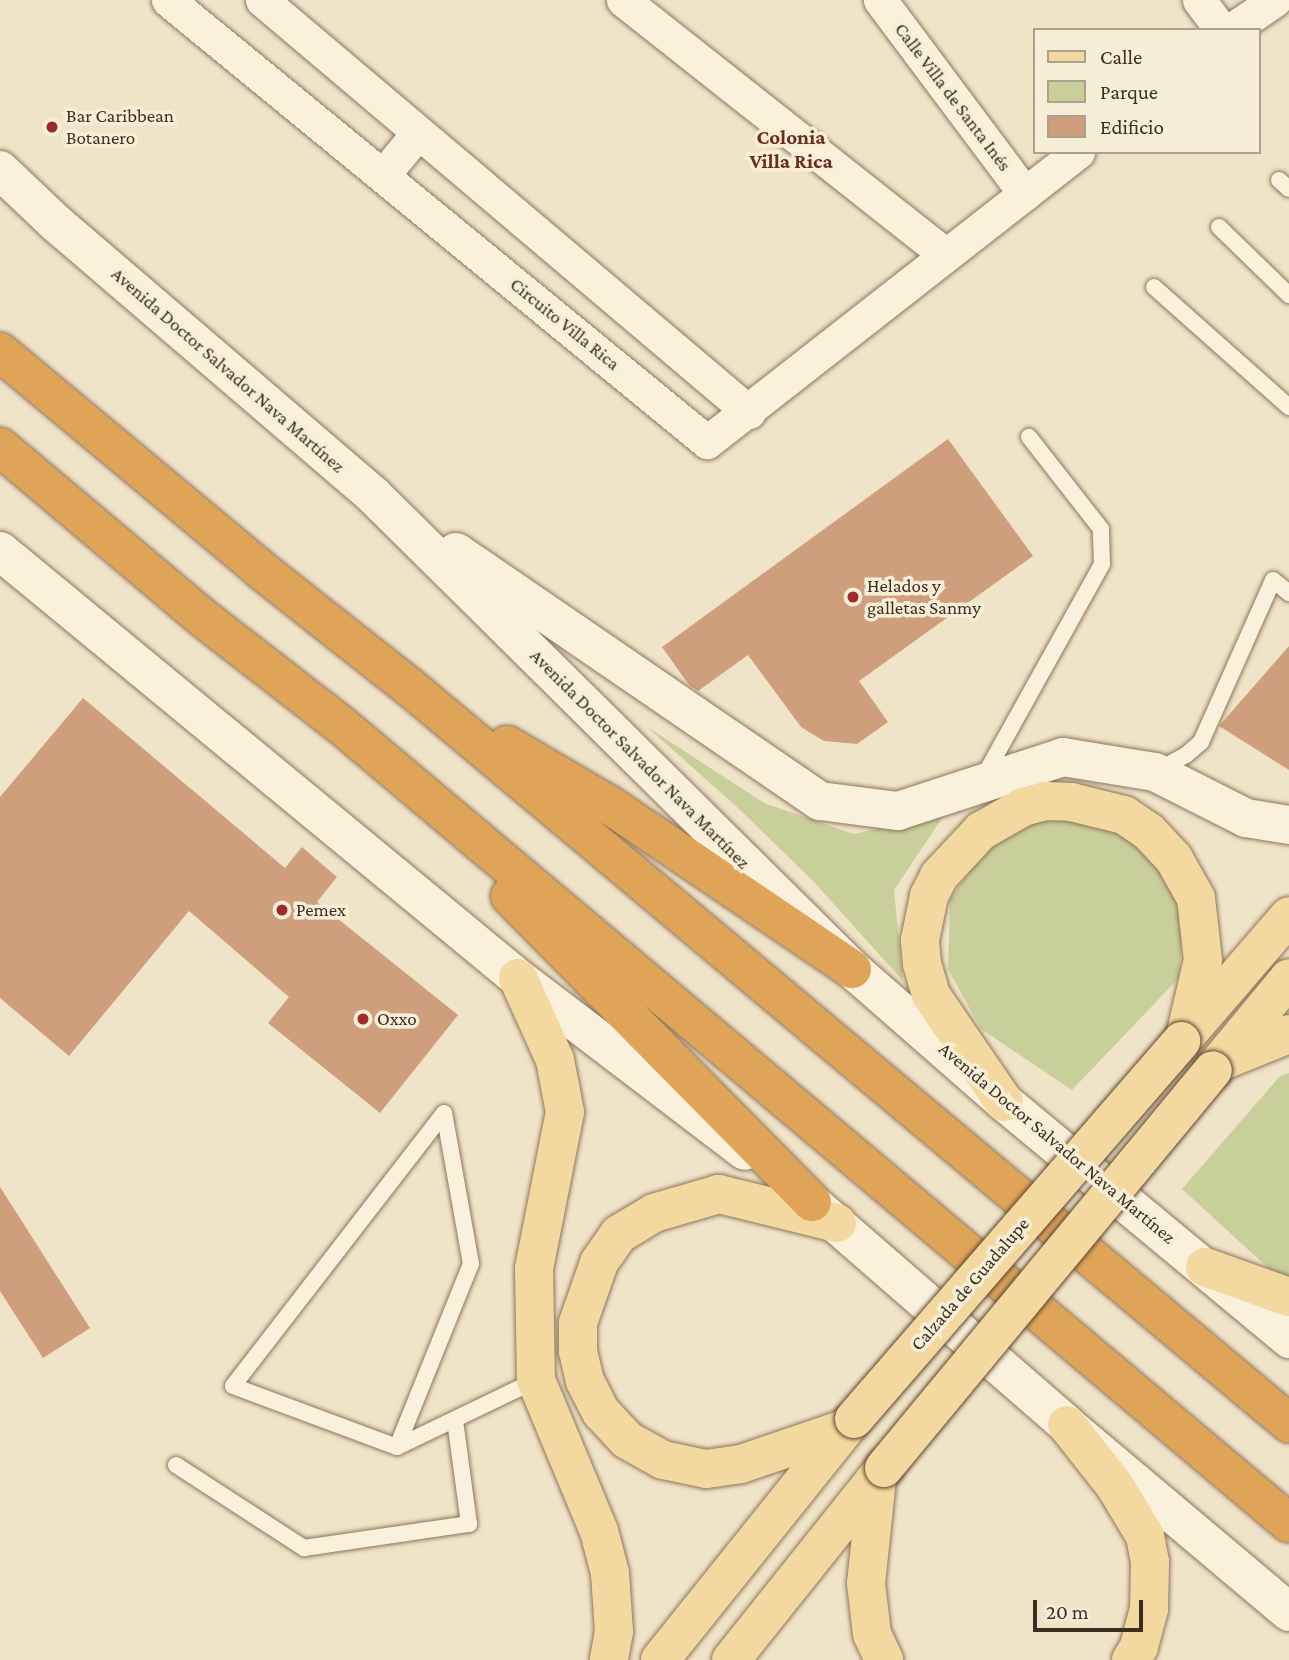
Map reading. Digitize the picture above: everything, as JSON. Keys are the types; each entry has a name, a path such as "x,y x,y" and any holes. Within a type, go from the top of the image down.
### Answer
{"highway":[{"path":"0,352 260,569 412,689 1289,1423"},
{"path":"0,447 203,618 341,725 1289,1523"},
{"path":"412,689 611,806 852,969"},
{"path":"341,725 825,1213"}],"main road":[{"name":"Avenida Doctor Salvador Nava Martínez","path":"0,170 57,224 373,495 852,969 1004,1102 1289,1339"},
{"path":"0,188 57,224"},
{"path":"373,495 820,802 898,811 1063,757 1155,772 1246,818 1289,825"},
{"path":"0,551 518,978 825,1213 1068,1425 1289,1612"},
{"path":"1004,1102 931,995 922,964 920,940 929,897 939,876 981,831 1023,807 1046,802 1071,802 1124,815 1149,832 1174,859 1196,898 1203,960 1183,1039"},
{"name":"Calzada de Guadalupe","path":"660,1660 849,1424 1289,916"},
{"path":"518,978 555,1060 565,1112 534,1268 536,1380 599,1531 610,1573 614,1631 609,1660"},
{"path":"731,1660 880,1474 1289,978"},
{"path":"1215,1067 1289,1034"},
{"path":"825,1213 719,1194 654,1213 619,1234 599,1263 578,1323 578,1351 585,1381 601,1412 627,1440 663,1460 706,1469 741,1464 849,1424"},
{"path":"1205,1267 1289,1297"},
{"path":"1068,1425 1115,1486 1145,1536 1150,1562 1149,1609 1139,1647 1131,1660"},
{"path":"880,1474 866,1583 872,1634 884,1660"}],"street":[{"name":"Circuito Villa Rica","path":"168,0 707,442 749,412 945,254 1076,154"},
{"path":"262,0 749,412"},
{"path":"623,0 945,254"},
{"name":"Calle Villa de Santa Inés","path":"880,0 1026,194"},
{"path":"1199,0 1220,28"},
{"path":"1234,28 1275,0"},
{"path":"383,175 418,133"}],"lane":[{"path":"1219,227 1289,295"},
{"path":"1154,287 1289,407"},
{"path":"981,783 1101,564 1101,529 1029,437"},
{"path":"1155,772 1186,755 1201,743 1273,580 1289,593"},
{"path":"397,1447 471,1264 444,1113 233,1386 397,1447 536,1380"},
{"path":"176,1465 304,1548 469,1524 455,1420"}],"green space":[{"path":"646,726 764,803 854,834 946,812 894,890 903,981 814,882 737,807"},
{"path":"1048,813 1110,825 1154,861 1184,905 1179,978 1072,1090 981,1029 948,969 950,899 990,842"},
{"path":"1289,1073 1289,1287 1182,1189 1280,1076"}],"building":[{"name":"Helados y galletas Sanmy","path":"948,439 1033,556 859,681 888,722 857,744 824,741 801,727 748,655 698,691 689,685 662,647"},
{"path":"1289,646 1289,770 1219,726"},
{"path":"83,698 285,868 302,847 337,877 317,902 458,1015 380,1113 268,1023 289,997 189,911 69,1056 0,998 0,797"},
{"path":"0,1187 90,1328 43,1358 0,1291"}],"place":[{"name":"Bar Caribbean Botanero","path":"52,127"},
{"name":"Helados y galletas Sanmy","path":"853,597"},
{"name":"Pemex","path":"282,910"},
{"name":"Oxxo","path":"363,1019"}],"district":[{"name":"Colonia Villa Rica","path":"791,149"}]}
